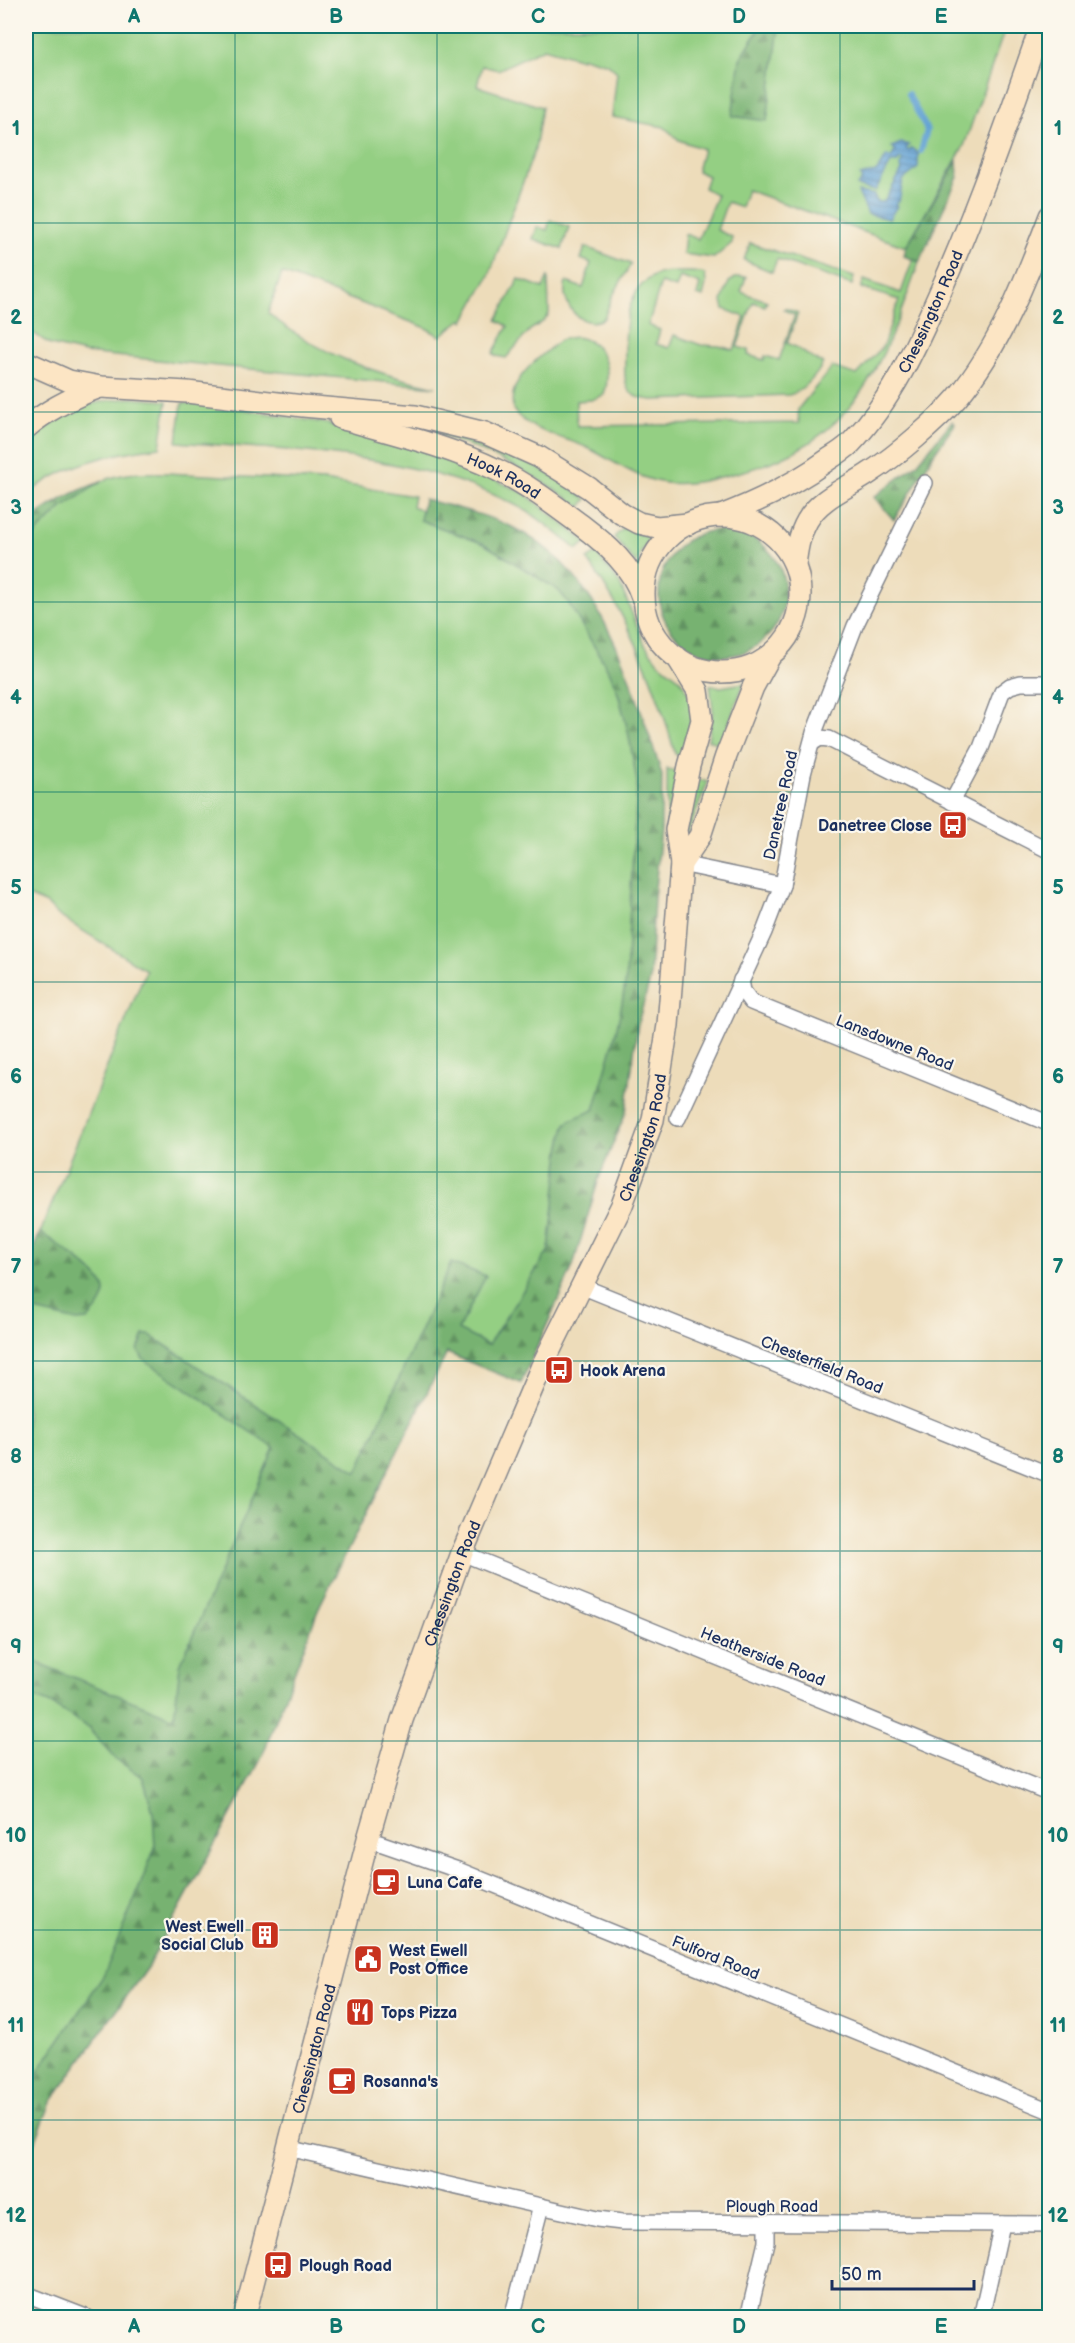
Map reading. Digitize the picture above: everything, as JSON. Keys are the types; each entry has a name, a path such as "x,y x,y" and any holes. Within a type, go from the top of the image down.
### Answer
{"main road":[{"name":"Chessington Road","path":"244,2318 368,1839 402,1720 462,1553 541,1368 622,1205 653,1120 668,1025 681,864 676,830 689,766 702,720 698,691 677,657 656,634 650,620 644,593 644,579 648,564 660,545 688,524 704,518 721,516 767,498 804,478 850,444 881,407 905,368 964,237 1041,26"},
{"name":"Chessington Road","path":"795,565 798,541 807,519 827,499 873,472 908,443 963,391 1005,324 1029,272 1050,216"},
{"name":"Hook Road","path":"26,362 69,381 101,387 188,392 303,406 405,414 485,433 539,457 596,493 631,520 657,527 688,524"},
{"path":"26,428 39,417 72,398 101,387"},
{"name":"Hook Road","path":"303,406 465,456 507,475 536,492 586,529 618,558 639,589 650,620"},
{"name":"Chessington Road","path":"677,657 707,670 724,672 740,670 770,656 782,644 798,615 799,581 795,565 787,551 765,529 751,522 721,516"},
{"name":"Chessington Road","path":"681,864 700,836 726,756 753,687 770,656"}],"street":[{"path":"812,743 855,626 925,483"},
{"path":"952,802 981,748 1002,693 1010,686 1050,683"},
{"name":"Danetree Road","path":"678,1118 764,932 782,885 803,774 812,743 820,738 830,739 1050,851"},
{"path":"681,864 782,885"},
{"name":"Lansdowne Road","path":"741,980 743,992 751,1002 1050,1124"},
{"name":"Chesterfield Road","path":"581,1286 1050,1475"},
{"name":"Heatherside Road","path":"462,1553 1050,1793"},
{"name":"Fulford Road","path":"368,1839 458,1870 1050,2111"},
{"name":"Plough Road","path":"287,2148 597,2219 622,2222 1050,2224"},
{"path":"512,2318 541,2206"},
{"path":"748,2318 766,2242 766,2223"},
{"path":"981,2318 1002,2224"},
{"path":"26,2294 88,2318"}],"green space":[{"path":"26,26 1006,26 964,146 906,247 747,190 741,207 727,202 717,230 732,237 732,243 714,258 683,254 685,234 698,239 717,195 704,188 708,176 697,171 703,149 679,140 664,127 612,117 617,72 608,64 544,48 498,70 482,66 477,86 542,107 535,149 489,276 464,321 461,320 440,336 424,327 282,273 268,313 306,340 327,351 369,369 436,387 85,353 51,345 26,328"},
{"path":"761,26 779,26 767,121 732,116 740,59"},
{"path":"957,161 958,177 919,262 904,256 906,247"},
{"path":"550,220 569,227 562,249 533,239 537,227 547,230"},
{"path":"750,243 854,277 852,285 777,259 772,272 744,260"},
{"path":"585,247 631,264 612,297 604,318 596,321 580,318 569,306 566,298 566,282 583,288 591,263 581,259"},
{"path":"913,259 919,262 892,335 858,396 836,421 810,443 777,460 708,480 679,484 660,482 633,473 581,445 539,430 514,411 512,400 514,390 526,371 560,340 573,337 584,339 600,351 607,371 604,395 591,400 576,401 577,426 799,423 798,409 832,367 857,375 883,346 899,300 861,288 864,280 901,293"},
{"path":"691,272 705,275 703,297 697,295 700,284 680,277 676,288 661,283 648,325 660,330 656,344 669,348 674,335 701,345 734,350 745,317 724,309 722,301 729,282 737,277 746,277 741,292 767,301 765,306 753,302 737,347 749,350 748,355 764,360 765,356 779,360 795,315 784,310 785,308 798,313 787,343 823,363 813,378 799,391 789,395 653,400 639,398 633,394 626,385 625,368 627,321 633,298 647,280 658,274"},
{"path":"548,276 549,314 544,321 530,330 506,358 496,356 493,353 508,326 497,320 519,279 543,288"},
{"path":"131,398 167,401 160,447 106,457 72,468 40,485 26,496 26,447 38,435 49,425 73,411 99,402"},
{"path":"182,403 224,406 325,423 439,454 524,493 586,542 577,550 523,509 483,490 398,465 310,452 177,442"},
{"path":"402,421 463,435 493,446 538,467 587,499 581,507 518,468 452,439 404,426"},
{"path":"952,421 955,424 935,452 894,520 874,497 917,464"},
{"path":"166,473 324,481 414,496 412,506 497,543 562,592 613,674 642,781 649,907 573,1266 521,1383 447,1353 320,1605 261,1759 148,1966 51,2102 26,2165 26,1268 146,970 59,916 47,904 26,895 26,539 60,509 99,482 128,474"},
{"path":"101,482 62,508 26,543 26,524 43,510 61,499"},
{"path":"424,499 512,527 543,546 568,570 590,597 607,628 623,661 647,729 662,775 661,831 654,898 650,980 638,1023 626,1112 599,1178 573,1266 521,1383 447,1353 320,1605 261,1759 148,1966 51,2102 26,2165 26,2089 104,1975 155,1848 153,1812 143,1778 116,1759 85,1725 51,1704 26,1694 26,1658 174,1718 180,1665 274,1448 143,1359 138,1350 144,1335 150,1335 357,1472 451,1263 486,1276 458,1330 488,1345 549,1250 560,1150 565,1126 570,1120 594,1110 617,1027 626,976 637,782 628,731 618,693 610,673 568,602 558,590 484,544 420,520"},
{"path":"624,528 651,538 640,554 637,565 614,537"},
{"path":"722,530 746,535 766,549 780,569 785,593 780,617 766,637 746,651 722,656 698,651 678,637 664,617 659,593 664,569 678,549 698,535"},
{"path":"596,553 620,584 645,645 658,662 680,679 689,694 693,715 682,757 675,754 660,703 629,628 587,559"},
{"path":"744,683 721,744 708,740 713,710 710,685 721,687"},
{"path":"667,769 678,771 667,832"},
{"path":"696,779 708,782 687,835 684,831"},
{"path":"40,1232 88,1268 103,1285 105,1292 103,1300 87,1320 77,1321 26,1309 26,1268"}],"water":[{"path":"901,143 909,145 906,149 909,151 912,148 918,153 918,168 903,180 899,202 897,201 895,205 897,206 889,219 868,214 858,192 874,195 877,202 884,202 902,170 900,165 903,160 900,158 897,163 891,163 875,191 857,186 862,180 860,176 876,172 887,156 891,158 896,150 892,147"}],"waterway":[{"path":"908,94 927,130 921,151"}],"place":[{"name":"Danetree Close","path":"953,825"},
{"name":"Hook Arena","path":"559,1370"},
{"name":"Luna Cafe","path":"386,1882"},
{"name":"West Ewell Social Club","path":"265,1935"},
{"name":"West Ewell Post Office","path":"368,1959"},
{"name":"Tops Pizza","path":"360,2012"},
{"name":"Rosanna's","path":"342,2081"},
{"name":"Plough Road","path":"278,2265"}]}
